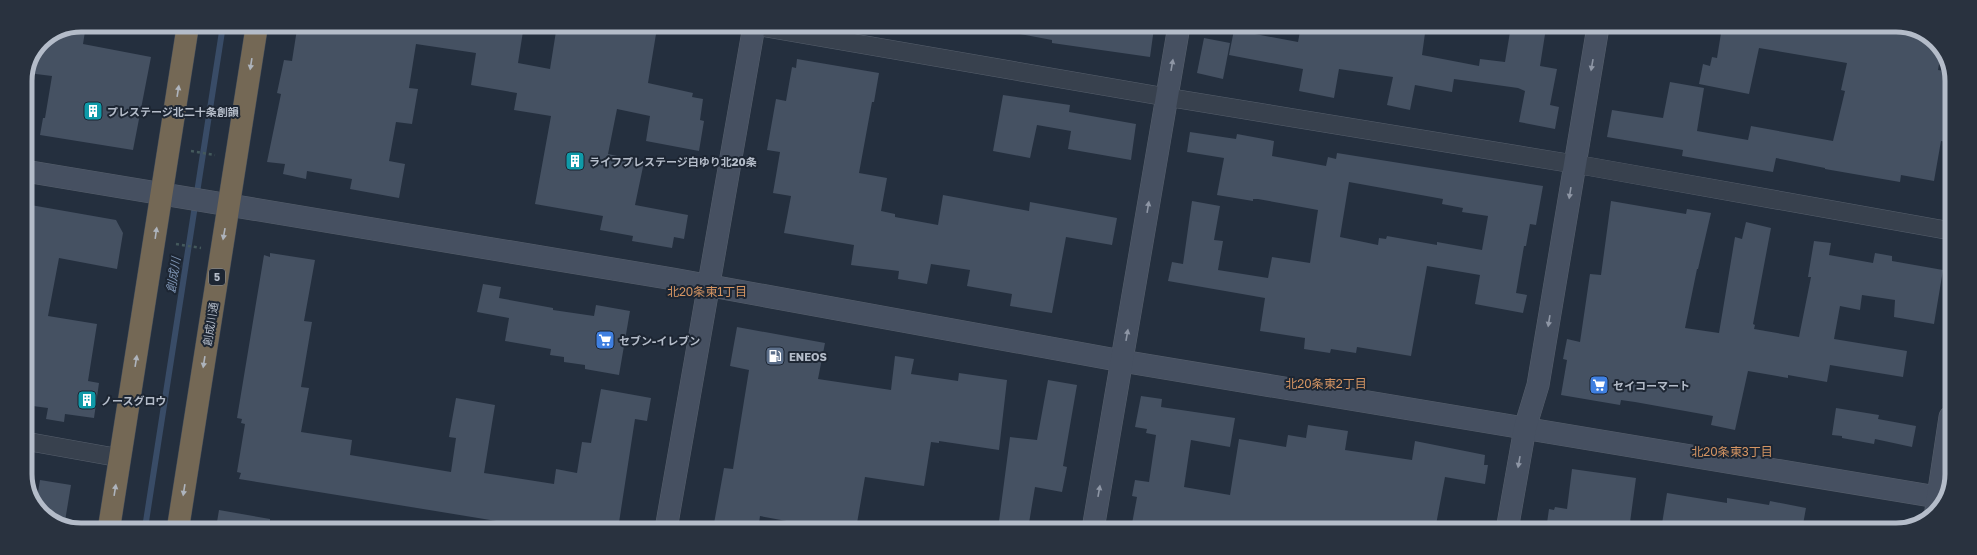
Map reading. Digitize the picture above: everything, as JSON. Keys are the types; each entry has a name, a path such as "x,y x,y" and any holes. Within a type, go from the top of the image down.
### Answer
{"highway":[{"path":"110,523 120,458 170,195 187,32"},
{"name":"創成川通","path":"179,523 222,203 256,32"}],"street":[{"path":"667,523 707,285 754,32"},
{"path":"790,32 1166,97 1575,164 1945,230"},
{"path":"1094,523 1178,32"},
{"path":"1509,523 1525,428 1538,385 1597,32"},
{"path":"32,172 707,285 1122,361 1525,428 1937,502"},
{"path":"32,442 120,458"},
{"path":"1940,496 1945,456"}],"path":[{"path":"188,151 218,156"},
{"path":"173,244 205,249"}],"building":[{"path":"85,32 83,44 151,57 133,150 40,135 43,118 45,118 52,76 33,74 36,62 46,46 62,36 72,33"},
{"path":"297,32 523,32 518,63 550,69 556,32 644,32 656,34 648,83 693,93 692,97 703,99 700,120 704,121 699,151 646,141 650,116 617,109 608,154 644,162 635,205 688,215 684,239 674,237 672,248 632,241 633,236 600,230 603,216 535,204 551,116 514,110 517,93 471,85 476,53 416,44 409,88 418,89 412,124 396,122 389,161 405,164 399,198 350,189 352,179 307,171 306,179 283,174 285,164 267,162 281,94 277,93 284,60 292,61"},
{"path":"1020,32 1153,32 1150,57 1052,43 1052,40 1020,34"},
{"path":"1234,32 1245,32 1298,42 1300,32 1360,32 1373,34 1373,32 1425,32 1422,55 1479,66 1480,59 1505,62 1510,32 1545,32 1540,66 1557,69 1550,105 1559,107 1555,129 1519,122 1525,91 1518,88 1454,79 1452,92 1415,85 1410,110 1387,105 1393,77 1339,69 1334,98 1299,91 1303,69 1229,55"},
{"path":"1721,32 1902,32 1923,40 1935,51 1940,60 1938,70 1944,71 1945,78 1945,142 1941,141 1934,181 1901,175 1900,182 1825,169 1776,158 1773,172 1682,156 1683,150 1607,137 1612,110 1663,118 1670,82 1704,88 1697,131 1748,140 1751,126 1833,141 1845,91 1841,90 1847,63 1759,48 1749,94 1699,84 1703,64 1710,66 1712,57 1717,58"},
{"path":"1204,38 1230,43 1223,79 1197,73"},
{"path":"797,59 879,73 859,173 887,178 881,211 895,214 895,217 938,225 943,195 1029,211 1030,202 1117,218 1112,245 1066,237 1052,313 1010,306 1012,294 967,286 970,270 931,264 927,284 898,279 899,271 851,265 854,245 784,233 791,196 773,193 780,152 767,150 776,99 786,101 792,67 796,68"},
{"path":"1003,95 1070,105 1069,112 1136,124 1131,160 1068,149 1071,131 1037,125 1030,158 993,151"},
{"path":"1190,132 1236,139 1237,134 1274,141 1272,156 1326,166 1328,157 1336,159 1337,153 1543,186 1536,225 1530,224 1526,246 1524,246 1516,293 1527,295 1523,313 1475,304 1480,275 1427,266 1411,356 1357,347 1356,353 1331,349 1330,353 1304,349 1305,338 1260,331 1265,298 1168,281 1172,262 1183,264 1192,201 1220,206 1214,240 1223,241 1218,270 1268,278 1272,257 1310,263 1318,210 1258,199 1253,199 1253,201 1217,195 1224,158 1187,152","holes":["1349,182 1443,199 1442,204 1463,208 1462,212 1488,216 1482,250 1437,242 1437,245 1387,236 1386,239 1379,238 1378,245 1340,237"]},
{"path":"1611,201 1686,214 1687,209 1711,213 1697,269 1685,328 1719,333 1735,237 1742,239 1746,222 1771,228 1753,324 1755,325 1754,329 1799,337 1811,277 1808,277 1814,241 1831,243 1829,255 1873,263 1875,253 1892,256 1892,261 1943,270 1934,324 1894,317 1895,300 1862,295 1860,310 1840,306 1834,339 1907,351 1903,377 1830,365 1827,382 1788,375 1788,378 1748,371 1735,430 1711,425 1713,416 1621,400 1620,405 1561,395 1567,360 1563,359 1567,339 1580,342 1590,274 1601,275"},
{"path":"32,205 116,220 123,233 117,269 59,258 48,316 97,324 88,381 99,383 94,418 65,414 64,422 46,419 48,408 32,406"},
{"path":"270,253 315,260 304,321 312,322 301,387 309,388 301,432 352,440 350,455 451,472 456,438 449,437 456,398 495,405 484,473 554,484 556,469 577,473 582,442 591,443 601,389 651,398 647,421 635,419 619,523 509,523 239,479 241,473 237,472 245,424 241,423 242,419 237,418 264,255 270,257"},
{"path":"483,284 501,287 499,298 553,308 553,310 594,316 596,305 630,311 619,375 585,369 585,365 564,362 564,357 550,355 551,349 505,341 509,318 477,312"},
{"path":"737,327 825,343 818,379 891,390 895,356 914,359 911,374 958,381 959,373 1007,380 999,450 939,441 939,443 931,442 924,486 865,477 857,523 797,523 760,516 759,523 714,523 724,468 733,469 749,370 730,366"},
{"path":"1048,380 1077,385 1063,466 1067,467 1062,492 1035,487 1029,523 999,523 1010,437 1037,440"},
{"path":"1141,396 1162,399 1161,407 1235,418 1230,447 1191,440 1184,487 1230,495 1239,439 1286,447 1288,435 1306,438 1308,425 1348,431 1345,450 1412,460 1415,441 1485,455 1484,465 1488,465 1485,484 1445,477 1436,523 1132,523 1137,497 1132,496 1135,480 1149,482 1156,435 1146,433 1147,429 1135,427"},
{"path":"1836,408 1879,415 1878,419 1916,426 1912,447 1875,439 1874,444 1832,435"},
{"path":"1572,469 1636,478 1630,523 1547,523 1549,509 1554,510 1555,507 1567,509"},
{"path":"40,480 71,485 65,520 49,511 42,504 37,495"},
{"path":"1667,493 1727,503 1727,498 1769,505 1770,501 1806,508 1803,523 1662,523"},
{"path":"219,510 270,519 270,523 217,523"}],"waterway":[{"name":"創成川","path":"146,523 222,32"}],"place":[{"name":"プレステージ北二十条創韻","path":"93,111"},
{"name":"ライフプレステージ白ゆり北20条","path":"575,161"},
{"name":"セブン-イレブン","path":"605,340"},
{"name":"ENEOS","path":"775,356"},
{"name":"セイコーマート","path":"1599,385"},
{"name":"ノースグロウ","path":"87,400"}],"district":[{"name":"北20条東1丁目","path":"707,291"},
{"name":"北20条東2丁目","path":"1326,383"},
{"name":"北20条東3丁目","path":"1732,451"}]}
